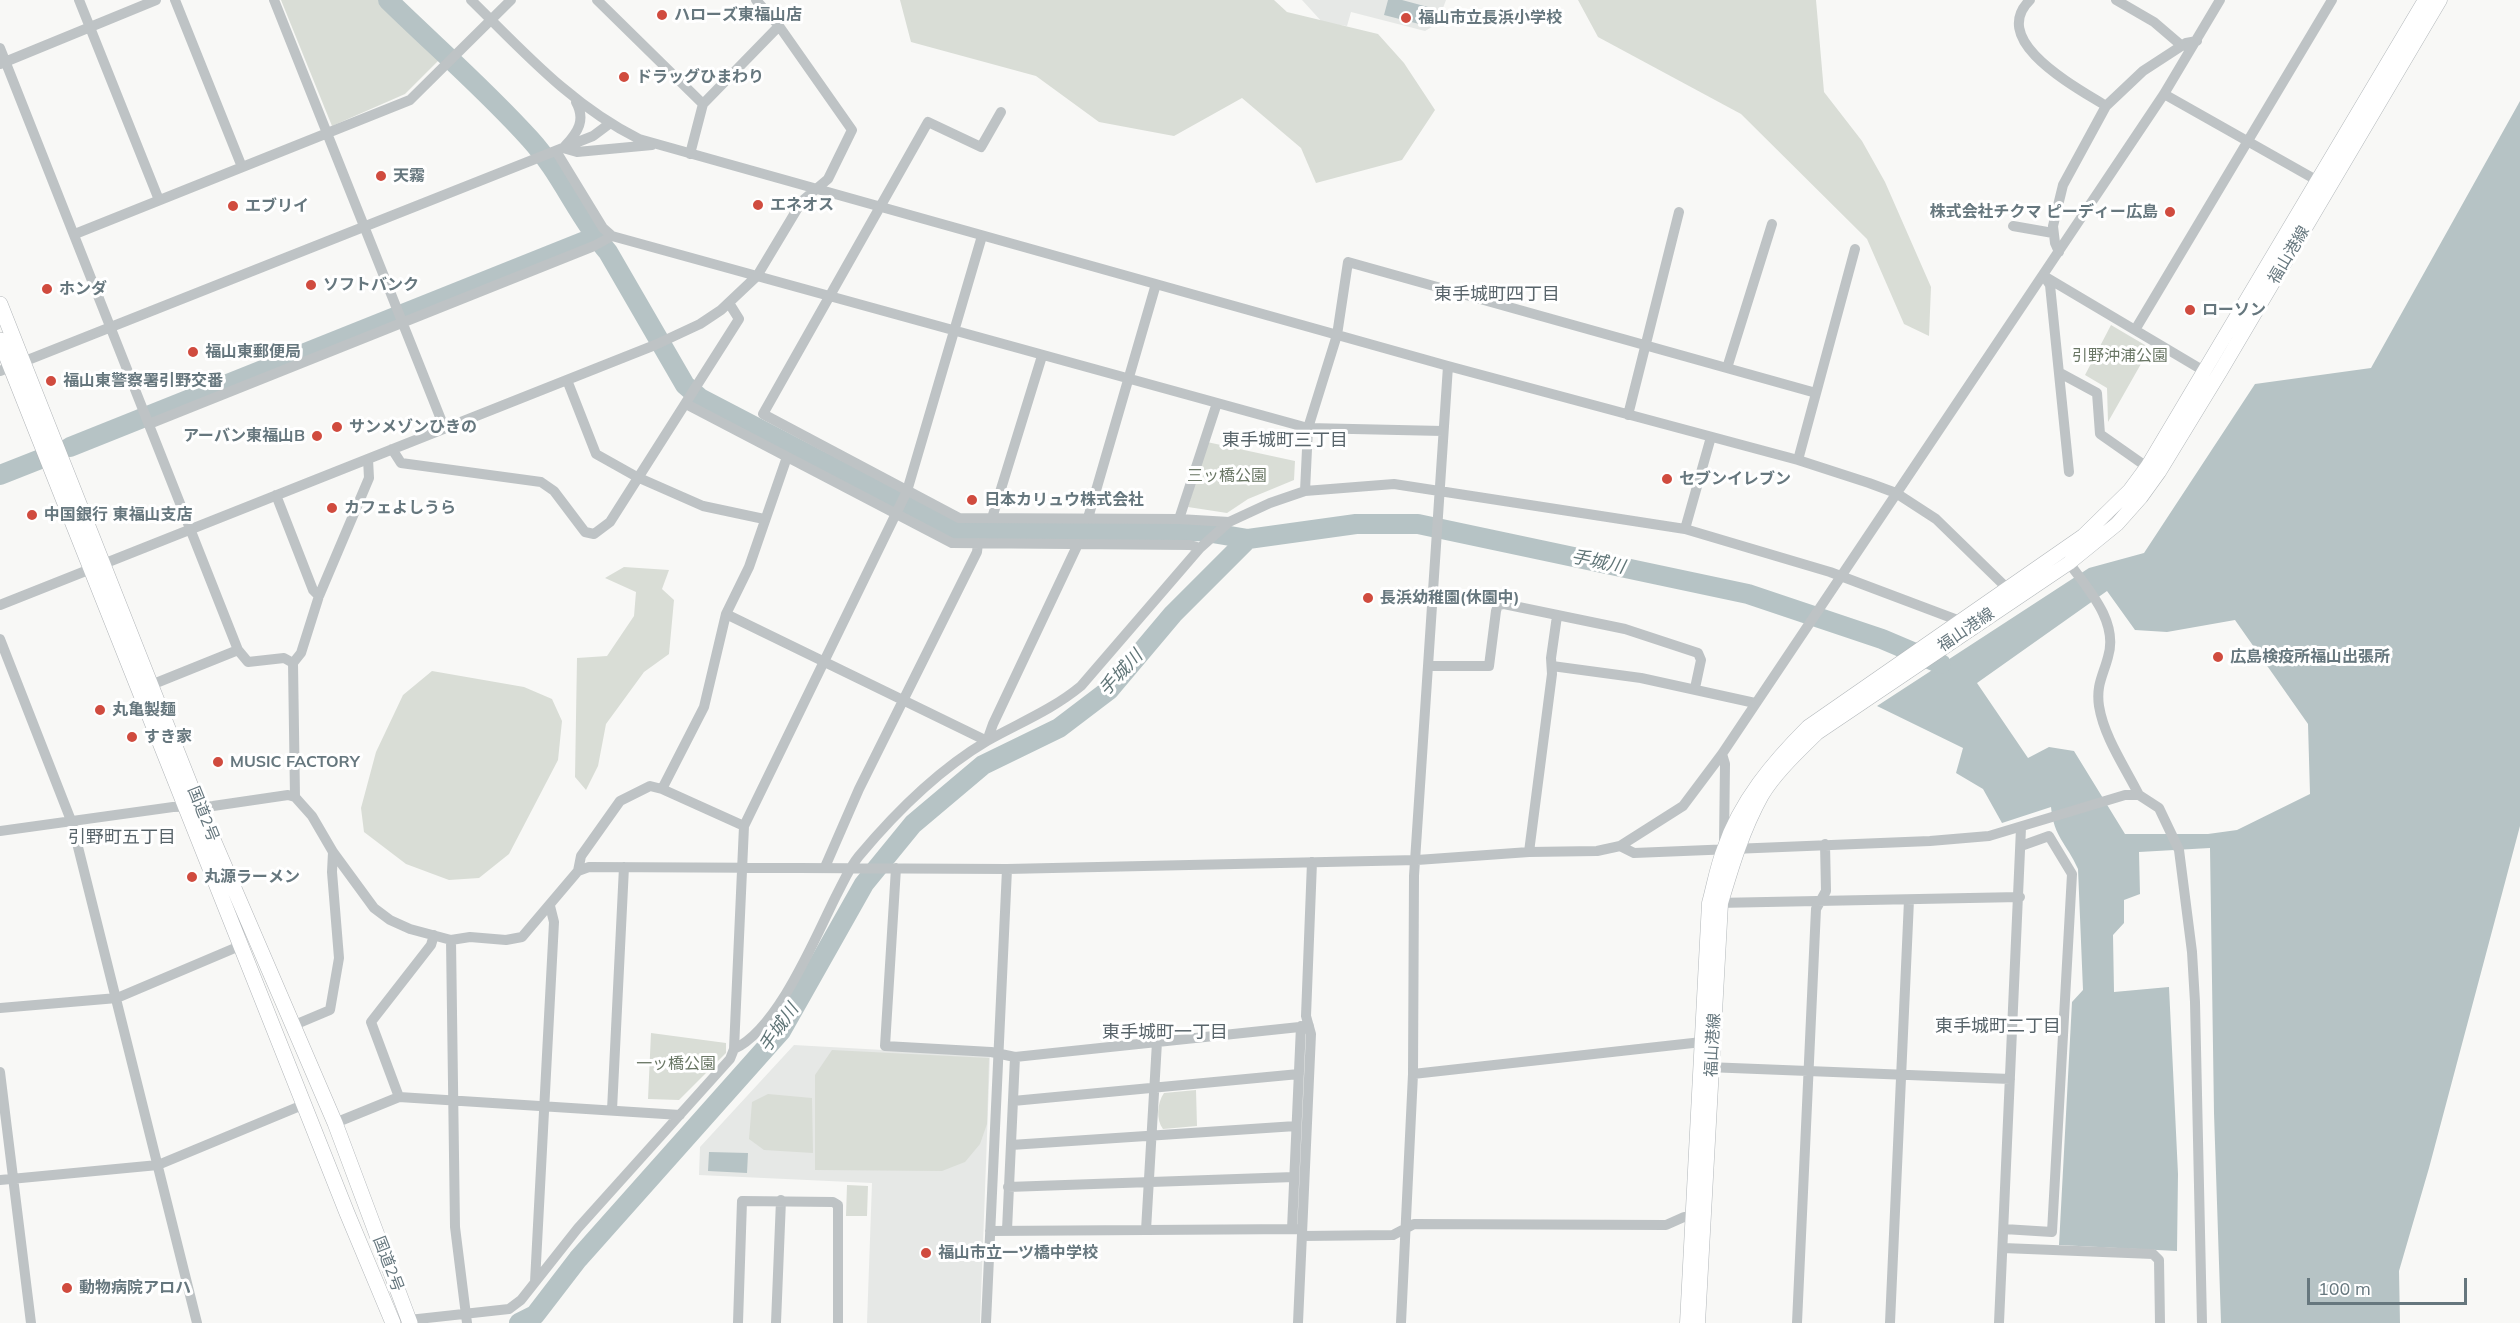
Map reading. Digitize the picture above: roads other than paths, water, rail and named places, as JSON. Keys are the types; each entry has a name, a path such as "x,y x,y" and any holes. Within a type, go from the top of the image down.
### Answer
{"highway":[{"name":"国道2号","path":"0,304 11,367"},
{"name":"国道2号","path":"0,340 97,567 151,685 242,945 393,1323"},
{"name":"国道2号","path":"97,567 193,807 335,1123 410,1322"}],"main road":[{"name":"福山港線","path":"1687,1323 1693,1218 1707,1067 1701,1042 1715,903 1747,801 1775,759 1808,727 1857,698 1960,626 2012,593 2084,536 2130,490 2147,467 2425,0"},
{"name":"福山港線","path":"2012,593 2071,567 2117,524 2159,472 2440,0"},
{"name":"福山港線","path":"1698,1323 1715,903"}],"street":[{"path":"79,0 159,200"},
{"path":"3,63 156,0"},
{"path":"175,0 242,167"},
{"path":"274,0 444,427"},
{"path":"471,0 575,100 609,124 656,144 1448,366 1798,460 1896,493 1936,519 2012,593"},
{"path":"75,234 410,100 511,0"},
{"path":"597,0 703,104"},
{"path":"0,605 655,345 700,324 729,303 757,276 802,201 828,179 852,130 779,26 756,0"},
{"path":"2030,0 2023,7 2017,23 2023,43 2042,61 2106,106"},
{"path":"2116,0 2154,22 2182,46"},
{"path":"2135,330 2332,0"},
{"path":"578,871 589,867 1008,869 1417,860 1529,852 1597,851 1620,846 1683,806 1722,754 2164,94 2197,41 2216,2"},
{"path":"690,154 703,104 779,26"},
{"path":"2059,252 2053,233 2063,185 2106,106 2143,71 2182,46 2197,41"},
{"path":"0,48 3,63 75,234 238,650 248,662 284,658 293,663"},
{"path":"2164,94 2318,181"},
{"path":"551,153 579,129 582,120 575,100"},
{"path":"1000,112 981,147 928,122 763,414 906,493 959,518 1179,519 1228,523"},
{"path":"11,367 593,136 609,124"},
{"path":"551,153 656,144"},
{"path":"551,153 608,238"},
{"path":"1628,415 1678,212"},
{"path":"1727,368 1772,224"},
{"path":"2013,226 2053,233"},
{"path":"410,1322 467,1318 509,1309 521,1300 578,1228 730,1059 734,1049 744,826 822,661 906,493 982,236"},
{"path":"147,418 400,317 594,246 608,238 757,276 1308,428 1443,431"},
{"path":"1798,460 1855,249"},
{"path":"1305,491 1308,428 1337,334 1348,262 1816,393"},
{"path":"2044,276 2204,371"},
{"path":"2044,276 2050,285 2069,472"},
{"path":"1088,518 1156,284"},
{"path":"392,449 401,463 541,482 554,491 570,514 590,535 600,531 610,522 739,320 729,303"},
{"path":"992,518 1042,356"},
{"path":"1401,1323 1413,1074 1414,876 1417,860 1434,557 1448,366"},
{"path":"2060,373 2097,393 2100,434 2147,467"},
{"path":"567,380 596,454 637,477 703,506 764,519"},
{"path":"687,402 952,543 1204,545"},
{"path":"1179,519 1217,403"},
{"path":"1685,529 1711,437"},
{"path":"662,789 704,707 726,614 749,567 787,457"},
{"path":"368,459 369,478 319,596 301,653 293,663 295,797 312,816 333,852 374,908 390,920 410,929 451,940 470,937 506,940 522,937 578,871 582,856 620,801 650,786 662,789 744,826"},
{"path":"734,1049 752,1038 779,1004 854,867 902,809 930,783 987,741 1058,705 1081,686 1204,545 1228,523 1270,503 1305,491 1394,484 1685,529 1839,579 1960,626"},
{"path":"276,495 313,590 319,596"},
{"path":"825,867 903,701 977,552 978,543"},
{"path":"987,741 1078,544"},
{"path":"2071,567 2098,605 2110,634 2108,659 2098,684 2099,705 2104,726 2139,795 2159,807 2179,850 2192,952 2202,1323"},
{"path":"1428,666 1489,666 1498,605 1504,604 1625,629 1698,654 1701,660 1695,688"},
{"path":"726,614 987,741"},
{"path":"1529,852 1557,616"},
{"path":"0,639 72,823 196,1323"},
{"path":"151,685 238,650"},
{"path":"1552,666 1695,688 1755,703"},
{"path":"1722,754 1725,764 1731,848"},
{"path":"0,831 278,795 295,797"},
{"path":"1620,846 1634,853 1825,844 1930,842 1989,836 2108,800 2139,795"},
{"path":"1999,1323 2020,897 2021,828"},
{"path":"2004,1229 2052,1232 2072,874 2049,836 2021,846"},
{"path":"1797,1323 1816,909 1826,891 1825,844"},
{"path":"292,1026 330,1010 339,958 332,872 333,852"},
{"path":"1299,1231 1294,1177 1299,1074 1306,1016 1312,862"},
{"path":"612,1110 624,867"},
{"path":"894,868 885,1046 1015,1057 1305,1026"},
{"path":"986,1323 1008,869"},
{"path":"1715,903 2020,897"},
{"path":"1890,1323 1909,900"},
{"path":"535,1282 554,922 550,906"},
{"path":"399,1097 371,1022 431,945 434,935"},
{"path":"451,940 455,1227 467,1318"},
{"path":"0,1008 117,998 242,945"},
{"path":"1298,1323 1299,1231 1311,1035 1305,1026"},
{"path":"1146,1230 1157,1042"},
{"path":"1413,1074 1701,1042"},
{"path":"1007,1230 1015,1057"},
{"path":"1707,1067 1809,1070 1902,1077 2010,1079"},
{"path":"0,1072 31,1323"},
{"path":"1013,1101 1299,1074"},
{"path":"335,1123 399,1097 680,1115"},
{"path":"0,1180 158,1165 305,1104"},
{"path":"1011,1145 1296,1126"},
{"path":"1008,1187 1294,1177"},
{"path":"776,1323 781,1200"},
{"path":"738,1323 742,1201 781,1200 833,1202 838,1206 838,1323"},
{"path":"990,1231 1299,1231 1393,1235 1414,1224 1666,1225 1684,1217 1693,1218"},
{"path":"2004,1248 2153,1254 2159,1260 2160,1323"}],"waterway":[{"path":"388,0 496,103 541,152 608,252 685,385 700,398 957,532 1200,531 1248,539 1356,524 1418,524 1748,594 1882,639 1941,664"},
{"path":"70,447 595,237"},
{"path":"0,475 38,460"},
{"name":"手城川","path":"519,1323 535,1315 578,1259 781,1031 864,884 913,824 983,765 1059,728 1109,690 1173,614 1248,539"}],"place":[{"name":"ハローズ東福山店","path":"662,15"},
{"name":"福山市立長浜小学校","path":"1406,18"},
{"name":"ドラッグひまわり","path":"624,77"},
{"name":"天霧","path":"381,176"},
{"name":"エネオス","path":"758,205"},
{"name":"エブリイ","path":"233,206"},
{"name":"株式会社チクマ ピーディー広島","path":"2170,212"},
{"name":"ソフトバンク","path":"311,285"},
{"name":"ホンダ","path":"47,289"},
{"name":"ローソン","path":"2190,310"},
{"name":"福山東郵便局","path":"193,352"},
{"name":"福山東警察署引野交番","path":"51,381"},
{"name":"サンメゾンひきの","path":"337,427"},
{"name":"アーバン東福山B","path":"317,436"},
{"name":"セブンイレブン","path":"1667,479"},
{"name":"日本カリュウ株式会社","path":"972,500"},
{"name":"カフェよしうら","path":"332,508"},
{"name":"中国銀行 東福山支店","path":"32,515"},
{"name":"長浜幼稚園(休園中)","path":"1368,598"},
{"name":"広島検疫所福山出張所","path":"2218,657"},
{"name":"丸亀製麺","path":"100,710"},
{"name":"すき家","path":"132,737"},
{"name":"MUSIC FACTORY","path":"218,762"},
{"name":"丸源ラーメン","path":"192,877"},
{"name":"福山市立一ツ橋中学校","path":"926,1253"},
{"name":"動物病院アロハ","path":"67,1288"}],"district":[{"name":"東手城町四丁目","path":"1497,295"},
{"name":"東手城町三丁目","path":"1285,441"},
{"name":"引野町五丁目","path":"122,838"},
{"name":"東手城町二丁目","path":"1998,1027"},
{"name":"東手城町一丁目","path":"1165,1033"}],"park label":[{"name":"引野沖浦公園","path":"2120,356"},
{"name":"三ッ橋公園","path":"1227,476"},
{"name":"一ッ橋公園","path":"676,1064"}]}
